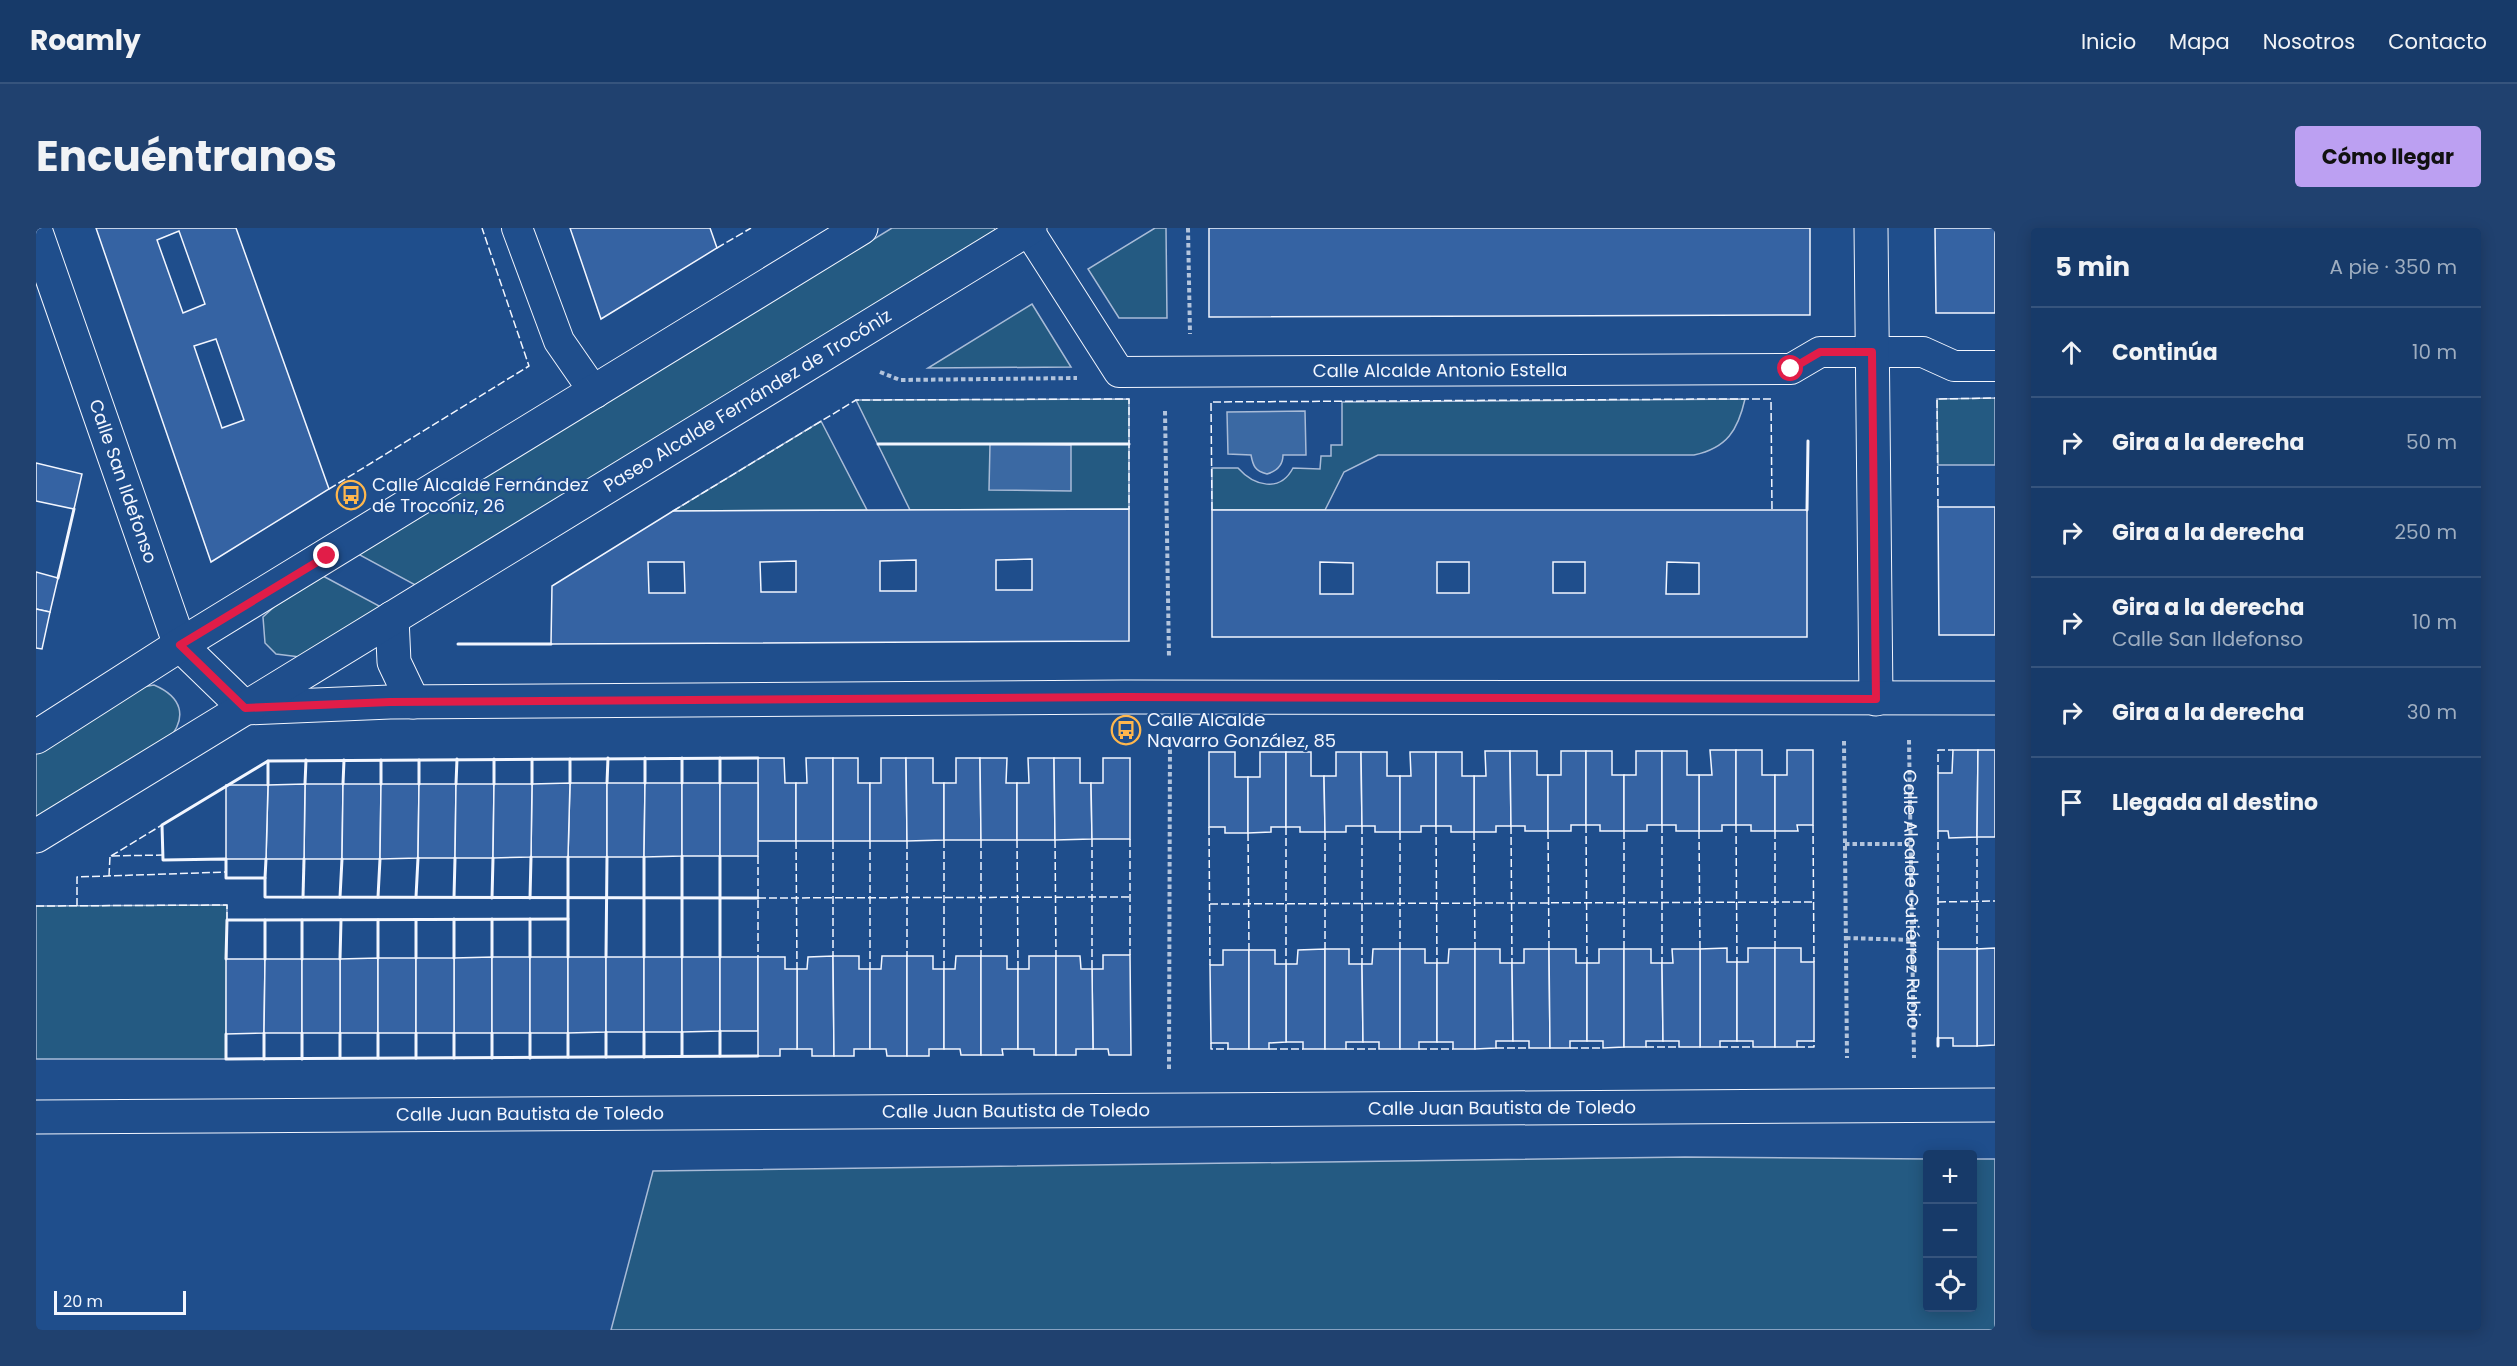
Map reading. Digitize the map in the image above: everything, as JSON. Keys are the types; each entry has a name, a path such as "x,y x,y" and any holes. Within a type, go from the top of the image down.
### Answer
{"street":[{"path":"517,228 559,341 595,393"},
{"path":"36,737 180,645 595,393 861,228"},
{"path":"1028,228 1119,372"},
{"name":"Paseo Alcalde Fernández de Trocóniz","path":"36,836 1028,228"},
{"path":"1871,228 1876,699"},
{"name":"Calle San Ildefonso","path":"36,232 180,645 245,708"},
{"name":"Calle Alcalde Antonio Estella","path":"1119,372 1191,374 1791,369 1820,352 1923,352 1954,366 1995,366"},
{"path":"392,618 394,662 413,702"},
{"path":"245,708 413,702 1125,697 1995,698"},
{"name":"Calle Juan Bautista de Toledo","path":"36,1116 1995,1105"}],"path":[{"path":"1188,228 1191,374"},
{"path":"880,372 900,380 1073,379 1119,372"},
{"path":"1166,416 1168,582"},
{"name":"Calle Alcalde Gutiérrez Rubio","path":"1909,740 1914,1058"},
{"path":"1844,741 1847,1058"},
{"path":"1168,1015 1170,808"},
{"path":"1845,844 1912,844"},
{"path":"1846,938 1913,940"}],"shaded area":[{"path":"892,228 994,228 996,231 417,586 358,554"},
{"path":"1155,228 1166,228 1167,318 1119,318 1088,269"},
{"path":"1032,304 1071,367 928,368"},
{"path":"1995,398 1995,465 1938,465 1937,399"},
{"path":"1129,399 1129,509 910,510 856,400"},
{"path":"1745,399 1739,420 1729,436 1715,448 1694,455 1378,455 1344,472 1325,510 1212,510 1212,468 1238,468 1259,483 1267,484 1281,481 1293,468 1320,469 1321,456 1331,456 1331,445 1342,445 1342,402"},
{"path":"1305,411 1306,455 1283,455 1279,467 1267,474 1255,468 1251,455 1228,454 1227,412"},
{"path":"821,421 867,510 673,511"},
{"path":"990,444 1071,445 1071,491 989,490"},
{"path":"323,576 381,607 300,657 276,654 265,643 263,617 275,606"},
{"path":"154,685 171,695 179,708 178,723 168,740 36,820 36,751 137,688"},
{"path":"227,905 226,1059 36,1059 36,906"},
{"path":"1685,1157 1923,1159 1923,1312 1977,1312 1977,1159 1995,1159 1995,1330 611,1330 653,1171"}],"building":[{"path":"96,228 236,228 329,489 211,562","holes":["179,231 205,304 183,313 157,240","216,339 244,420 222,428 194,346"]},
{"path":"570,228 710,228 717,248 601,319"},
{"path":"1209,228 1810,228 1810,315 1209,317"},
{"path":"1935,228 1995,228 1995,313 1936,313"},
{"path":"36,463 82,474 74,509 36,501"},
{"path":"1938,507 1995,507 1995,635 1939,635"},
{"path":"1129,509 1129,641 551,644 552,586 673,511","holes":["1032,559 1032,590 996,590 996,560","916,560 916,591 880,591 880,561","796,561 796,592 761,592 760,562","648,562 684,562 685,593 649,593"]},
{"path":"1212,510 1807,510 1807,637 1212,637","holes":["1320,562 1353,563 1353,594 1320,594","1437,562 1469,562 1469,593 1437,593","1553,562 1585,562 1585,593 1553,593","1667,562 1699,563 1699,594 1666,594"]},
{"path":"36,572 58,578 50,612 36,609"},
{"path":"36,609 50,612 42,649 36,648"},
{"path":"1710,750 1736,750 1736,825 1722,825 1722,831 1699,831 1699,775 1712,775"},
{"path":"1736,750 1762,750 1762,775 1775,775 1775,831 1751,831 1751,825 1736,825"},
{"path":"1787,750 1813,750 1813,825 1797,825 1798,831 1775,831 1775,775 1787,775"},
{"path":"1953,750 1978,750 1977,837 1949,838 1948,831 1938,831 1938,773 1952,773"},
{"path":"1978,750 1995,750 1995,837 1977,837"},
{"path":"1485,751 1510,751 1511,826 1496,826 1496,832 1474,832 1474,776 1486,776"},
{"path":"1510,751 1537,751 1537,775 1548,775 1548,831 1525,831 1525,826 1511,826"},
{"path":"1561,751 1586,751 1586,825 1571,825 1571,831 1548,831 1548,775 1561,775"},
{"path":"1586,751 1612,751 1612,775 1624,775 1624,831 1600,831 1600,825 1586,825"},
{"path":"1636,751 1662,751 1662,825 1647,825 1647,831 1624,831 1624,775 1636,775"},
{"path":"1662,751 1687,751 1687,775 1699,775 1699,831 1676,831 1676,825 1662,825"},
{"path":"1209,752 1235,752 1235,777 1248,777 1248,833 1225,833 1225,827 1209,827"},
{"path":"1260,752 1286,752 1286,827 1271,827 1271,832 1248,833 1248,777 1260,777"},
{"path":"1286,752 1311,752 1311,776 1324,776 1325,832 1300,832 1300,827 1286,827"},
{"path":"1336,752 1361,752 1362,826 1346,826 1346,832 1325,832 1324,776 1336,776"},
{"path":"1361,752 1387,752 1387,776 1400,776 1400,832 1375,832 1375,826 1362,826"},
{"path":"1410,752 1436,752 1436,826 1421,826 1421,832 1400,832 1400,776 1411,776"},
{"path":"1436,752 1462,752 1462,776 1474,776 1474,832 1451,832 1451,826 1436,826"},
{"path":"758,758 784,758 785,783 796,783 796,841 758,841"},
{"path":"806,758 833,758 833,841 796,841 796,783 807,783"},
{"path":"833,758 858,758 858,783 870,783 870,841 833,841"},
{"path":"881,758 906,758 907,841 870,841 870,783 881,783"},
{"path":"906,758 933,758 933,783 944,783 944,840 907,841"},
{"path":"956,758 980,758 981,840 944,840 944,783 956,783"},
{"path":"980,758 1007,758 1006,783 1017,783 1017,840 981,840"},
{"path":"1028,758 1054,758 1055,840 1017,840 1017,783 1029,783"},
{"path":"1054,758 1080,758 1080,783 1091,783 1092,839 1055,840"},
{"path":"1103,758 1130,758 1130,839 1092,839 1091,783 1103,783"},
{"path":"570,783 607,783 607,857 568,857"},
{"path":"570,783 568,857 531,857 532,784"},
{"path":"607,783 645,783 644,857 607,857"},
{"path":"645,783 682,783 682,856 644,857"},
{"path":"682,783 720,783 720,856 682,856"},
{"path":"720,783 758,783 758,856 720,856"},
{"path":"305,784 343,784 342,859 304,859"},
{"path":"305,784 304,859 266,859 268,785"},
{"path":"343,784 381,784 380,859 342,859"},
{"path":"381,784 419,784 418,858 380,859"},
{"path":"419,784 456,784 455,858 418,858"},
{"path":"456,784 494,784 493,858 455,858"},
{"path":"494,784 532,784 531,857 493,858"},
{"path":"226,785 268,785 266,859 226,859"},
{"path":"1727,948 1727,962 1737,962 1737,1041 1720,1041 1720,1047 1700,1047 1700,949"},
{"path":"1748,948 1775,948 1775,1047 1753,1047 1753,1041 1737,1041 1737,962 1748,962"},
{"path":"1775,948 1801,948 1801,962 1814,962 1814,1041 1797,1041 1797,1047 1775,1047"},
{"path":"1995,948 1995,1045 1977,1046 1977,949"},
{"path":"1325,949 1325,1049 1303,1049 1303,1042 1286,1042 1286,964 1297,964 1298,950"},
{"path":"1325,949 1349,949 1349,964 1362,964 1363,1042 1346,1042 1346,1049 1325,1049"},
{"path":"1373,949 1400,949 1400,1049 1379,1049 1379,1042 1363,1042 1362,964 1372,964"},
{"path":"1400,949 1425,949 1425,963 1437,963 1437,1042 1419,1042 1419,1049 1400,1049"},
{"path":"1449,949 1475,949 1475,1049 1453,1049 1453,1042 1437,1042 1437,963 1448,963"},
{"path":"1475,949 1500,949 1500,963 1512,963 1513,1041 1496,1041 1496,1048 1475,1049"},
{"path":"1524,949 1549,949 1550,1048 1529,1048 1529,1041 1513,1041 1512,963 1524,963"},
{"path":"1549,949 1576,949 1576,963 1587,963 1587,1041 1570,1041 1570,1048 1550,1048"},
{"path":"1599,949 1624,949 1624,1047 1603,1048 1603,1041 1587,1041 1587,963 1599,963"},
{"path":"1624,949 1651,949 1651,963 1662,963 1663,1041 1646,1041 1646,1047 1624,1047"},
{"path":"1672,949 1700,949 1700,1047 1679,1047 1679,1041 1663,1041 1662,963 1673,963"},
{"path":"1938,949 1977,949 1977,1046 1953,1046 1953,1038 1938,1038"},
{"path":"1223,950 1249,950 1249,1049 1228,1049 1228,1043 1211,1043 1210,965 1223,965"},
{"path":"1249,950 1275,950 1275,964 1286,964 1286,1042 1269,1043 1269,1049 1249,1049"},
{"path":"1103,955 1130,955 1131,1055 1109,1055 1108,1049 1093,1049 1092,969 1103,969"},
{"path":"833,956 834,1056 812,1056 812,1049 797,1049 797,969 807,969 808,957"},
{"path":"833,956 859,956 859,969 870,969 870,1049 854,1049 854,1056 834,1056"},
{"path":"882,956 907,956 907,1056 887,1056 886,1049 870,1049 870,969 881,969"},
{"path":"907,956 933,956 933,969 944,969 944,1049 929,1049 929,1056 907,1056"},
{"path":"956,956 981,956 981,1055 961,1055 960,1049 944,1049 944,969 955,969"},
{"path":"981,956 1007,956 1007,969 1018,969 1018,1049 1002,1049 1003,1055 981,1055"},
{"path":"1029,956 1056,956 1056,1055 1034,1055 1034,1049 1018,1049 1018,969 1029,969"},
{"path":"1056,956 1080,956 1081,969 1092,969 1093,1049 1076,1049 1076,1055 1056,1055"},
{"path":"492,957 492,1033 454,1033 454,958"},
{"path":"492,957 530,957 530,1033 492,1033"},
{"path":"530,957 568,957 568,1033 530,1033"},
{"path":"568,957 606,957 606,1032 568,1033"},
{"path":"606,957 644,957 644,1032 606,1032"},
{"path":"644,957 682,957 682,1032 644,1032"},
{"path":"682,957 720,957 720,1031 682,1032"},
{"path":"720,957 758,957 758,1031 720,1031"},
{"path":"758,957 785,957 785,969 797,969 797,1049 780,1049 780,1056 758,1056"},
{"path":"378,958 378,1033 340,1033 340,959"},
{"path":"378,958 416,958 416,1033 378,1033"},
{"path":"416,958 454,958 454,1033 416,1033"},
{"path":"226,959 265,959 264,1033 226,1034"},
{"path":"265,959 302,959 302,1033 264,1033"},
{"path":"302,959 340,959 340,1033 302,1033"}],"fence":[{"path":"329,489 529,366 482,228"},
{"path":"717,248 751,228"},
{"path":"1938,507 1937,399 1995,398"},
{"path":"673,511 856,400 1129,399 1129,509"},
{"path":"1212,510 1211,402 1713,399 1771,399 1772,510"},
{"path":"1938,773 1938,750 1953,750"},
{"path":"111,856 162,825"},
{"path":"1586,825 1587,963"},
{"path":"1662,825 1662,963"},
{"path":"1736,825 1737,962"},
{"path":"1813,825 1814,962"},
{"path":"1362,826 1362,964"},
{"path":"1436,826 1437,963"},
{"path":"1511,826 1512,963"},
{"path":"1209,827 1210,965"},
{"path":"1286,827 1286,964"},
{"path":"1548,831 1549,949"},
{"path":"1624,831 1624,949"},
{"path":"1699,831 1700,949"},
{"path":"1775,831 1775,948"},
{"path":"1938,831 1938,949"},
{"path":"1325,832 1325,949"},
{"path":"1400,832 1400,949"},
{"path":"1474,832 1475,949"},
{"path":"1248,833 1249,950"},
{"path":"1977,837 1977,949"},
{"path":"1092,839 1092,969"},
{"path":"1130,839 1130,955"},
{"path":"944,840 944,969"},
{"path":"981,840 981,956"},
{"path":"1017,840 1018,969"},
{"path":"1055,840 1056,956"},
{"path":"796,841 797,969"},
{"path":"833,841 833,956"},
{"path":"870,841 870,969"},
{"path":"907,841 907,956"},
{"path":"109,876 110,856 163,855"},
{"path":"758,856 758,957"},
{"path":"77,906 77,877 226,872"},
{"path":"758,898 1130,897"},
{"path":"1938,902 1995,901"},
{"path":"1210,904 1813,902"},
{"path":"36,906 227,905 227,920"},
{"path":"1797,1047 1814,1047 1814,1041"},
{"path":"1211,1043 1211,1049 1228,1049"},
{"path":"1646,1047 1679,1047"},
{"path":"1720,1047 1753,1047"},
{"path":"1496,1048 1529,1048"},
{"path":"1570,1048 1603,1048"},
{"path":"1269,1049 1303,1049"},
{"path":"1346,1049 1379,1049"},
{"path":"1419,1049 1453,1049"}],"wall":[{"path":"1807,510 1808,441"},
{"path":"878,444 1129,444"},
{"path":"58,578 74,509"},
{"path":"458,644 551,644"},
{"path":"607,783 608,758"},
{"path":"645,758 645,783"},
{"path":"682,758 682,783"},
{"path":"720,758 720,783"},
{"path":"758,758 268,761 162,825 163,860 226,859 226,878 265,878 265,897 758,898"},
{"path":"456,784 457,759"},
{"path":"494,759 494,784"},
{"path":"532,759 532,784"},
{"path":"570,759 570,783"},
{"path":"305,784 306,760"},
{"path":"343,784 344,760"},
{"path":"381,760 381,784"},
{"path":"419,760 419,784"},
{"path":"268,761 268,785"},
{"path":"682,856 682,957"},
{"path":"720,856 720,957"},
{"path":"530,898 531,857"},
{"path":"568,857 568,957"},
{"path":"606,957 607,857"},
{"path":"644,857 644,957"},
{"path":"416,897 418,858"},
{"path":"454,897 455,858"},
{"path":"492,898 493,858"},
{"path":"265,878 266,859"},
{"path":"303,897 304,859"},
{"path":"340,897 342,859"},
{"path":"378,897 380,859"},
{"path":"454,919 454,958"},
{"path":"492,919 492,957"},
{"path":"530,919 530,957"},
{"path":"226,959 227,920 568,919"},
{"path":"265,920 265,959"},
{"path":"302,920 302,959"},
{"path":"340,959 341,920"},
{"path":"378,920 378,958"},
{"path":"416,920 416,958"},
{"path":"720,1031 720,1056"},
{"path":"606,1032 606,1057"},
{"path":"644,1032 644,1057"},
{"path":"682,1032 682,1056"},
{"path":"264,1033 264,1059"},
{"path":"302,1033 302,1059"},
{"path":"340,1033 340,1058"},
{"path":"378,1033 378,1058"},
{"path":"416,1033 416,1058"},
{"path":"454,1033 454,1058"},
{"path":"492,1033 492,1058"},
{"path":"530,1033 530,1058"},
{"path":"568,1033 568,1057"},
{"path":"226,1034 226,1059 758,1056"},
{"path":"1938,1038 1938,1046"}],"place":[{"name":"Calle Alcalde Fernández de Troconiz, 26","path":"351,495"},
{"name":"Calle Alcalde Navarro González, 85","path":"1126,730"}],"route":[{"path":"327,556 180,645 245,708 390,702 1125,697 1876,699 1872,352 1820,352 1791,369"}]}
